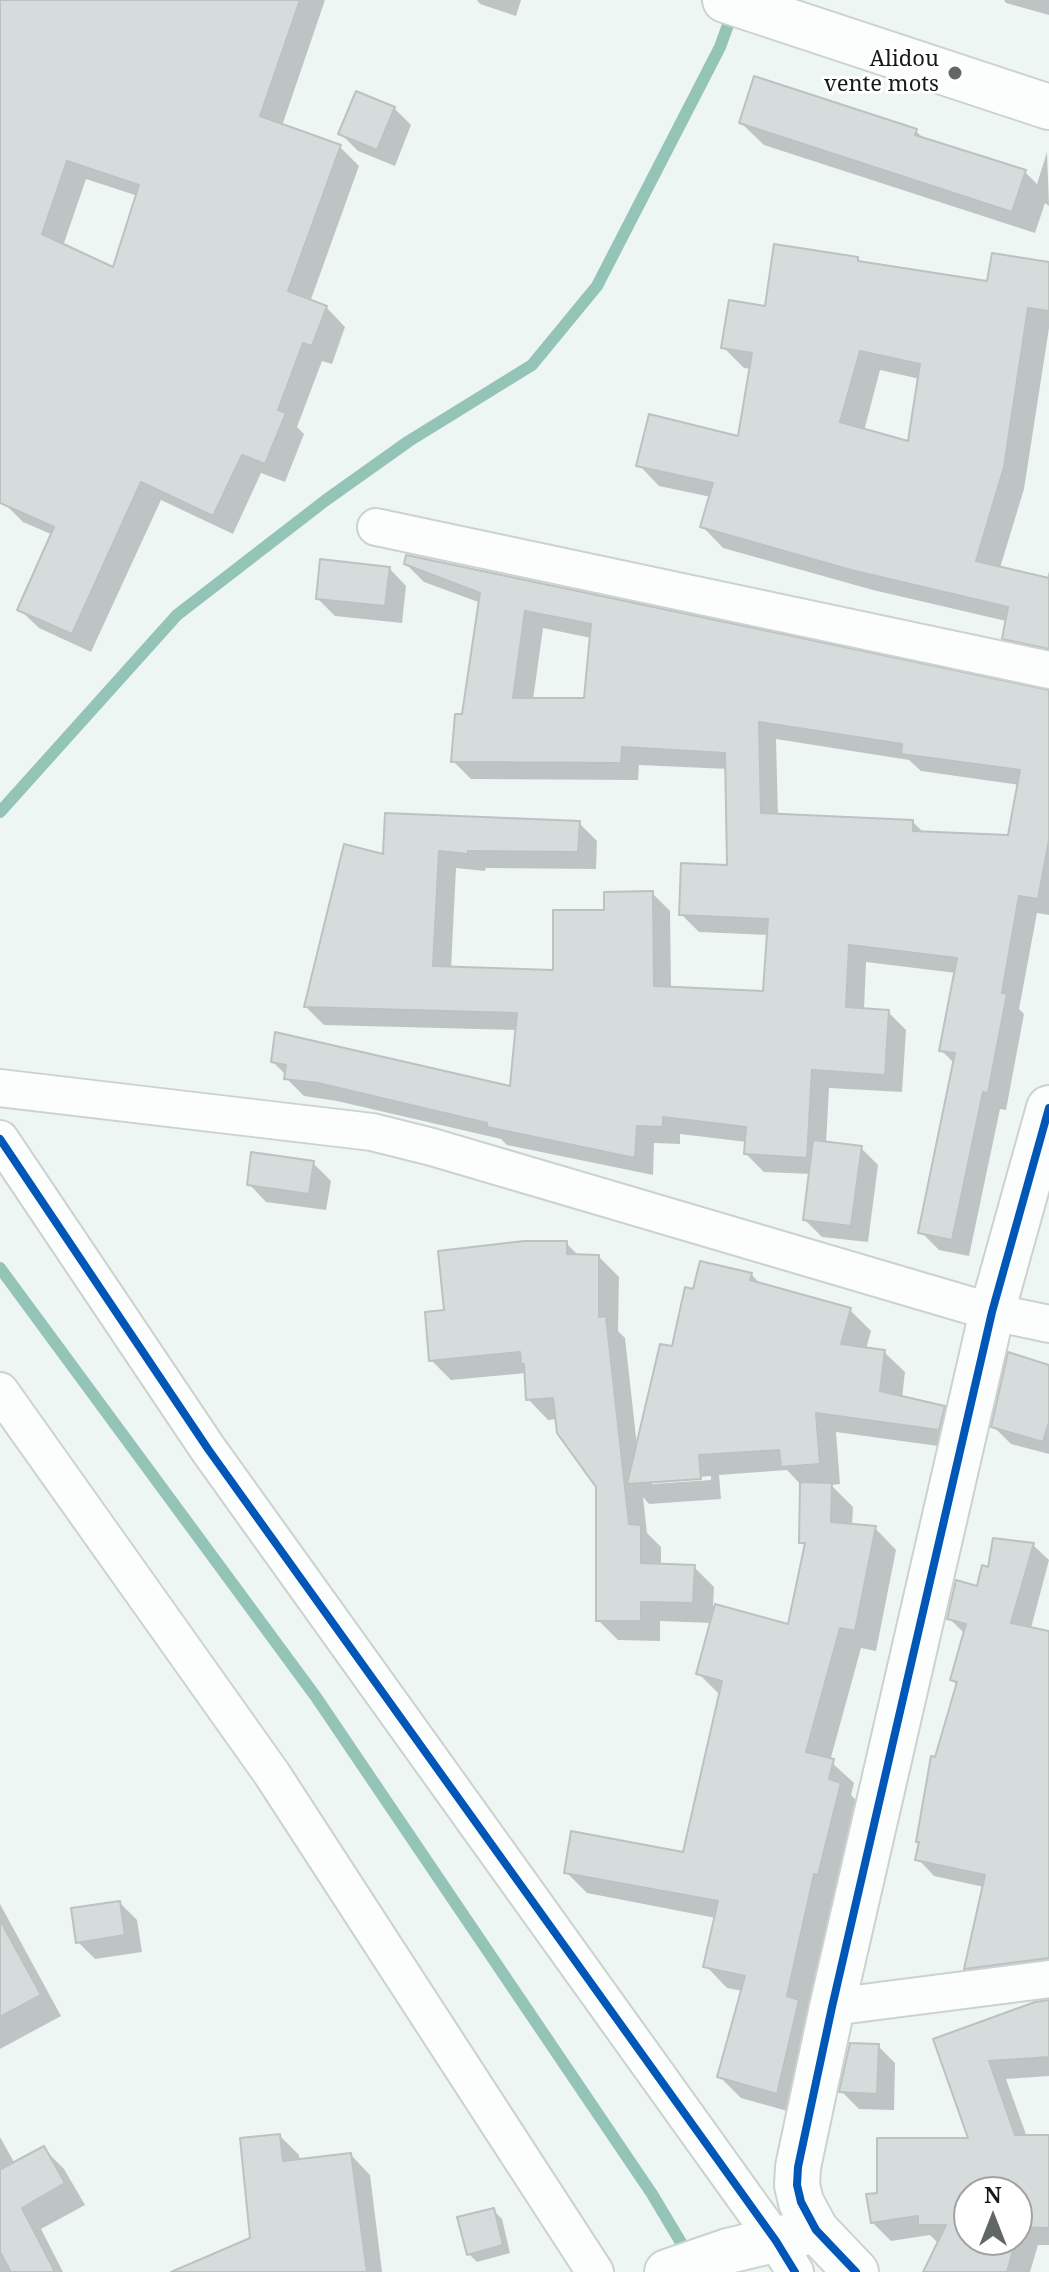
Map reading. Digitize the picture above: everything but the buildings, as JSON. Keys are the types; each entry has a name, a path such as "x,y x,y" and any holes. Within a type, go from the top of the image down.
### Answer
{"street":[{"path":"725,0 1049,107"},
{"path":"376,527 1049,670"},
{"path":"0,1088 372,1132 992,1312 1049,1324"},
{"path":"796,2248 801,2202 797,2185 798,2167 832,2007 992,1312 1049,1108"},
{"path":"0,1139 208,1449 796,2248"},
{"path":"0,1391 272,1774 595,2272"},
{"path":"832,2007 1049,1979"},
{"path":"667,2272 728,2251 796,2248 856,2272"}],"waterway":[{"path":"0,812 177,615 326,500 409,441 532,365 597,286 720,47 733,11"},
{"path":"0,1268 316,1697 652,2194 689,2256"}],"cycle path":[{"path":"856,2272 816,2230 801,2202 797,2185 798,2167 992,1312 1049,1108"},
{"path":"0,1139 208,1449 776,2241 795,2272"}],"place":[{"name":"Alidou vente mots","path":"955,73"}]}
